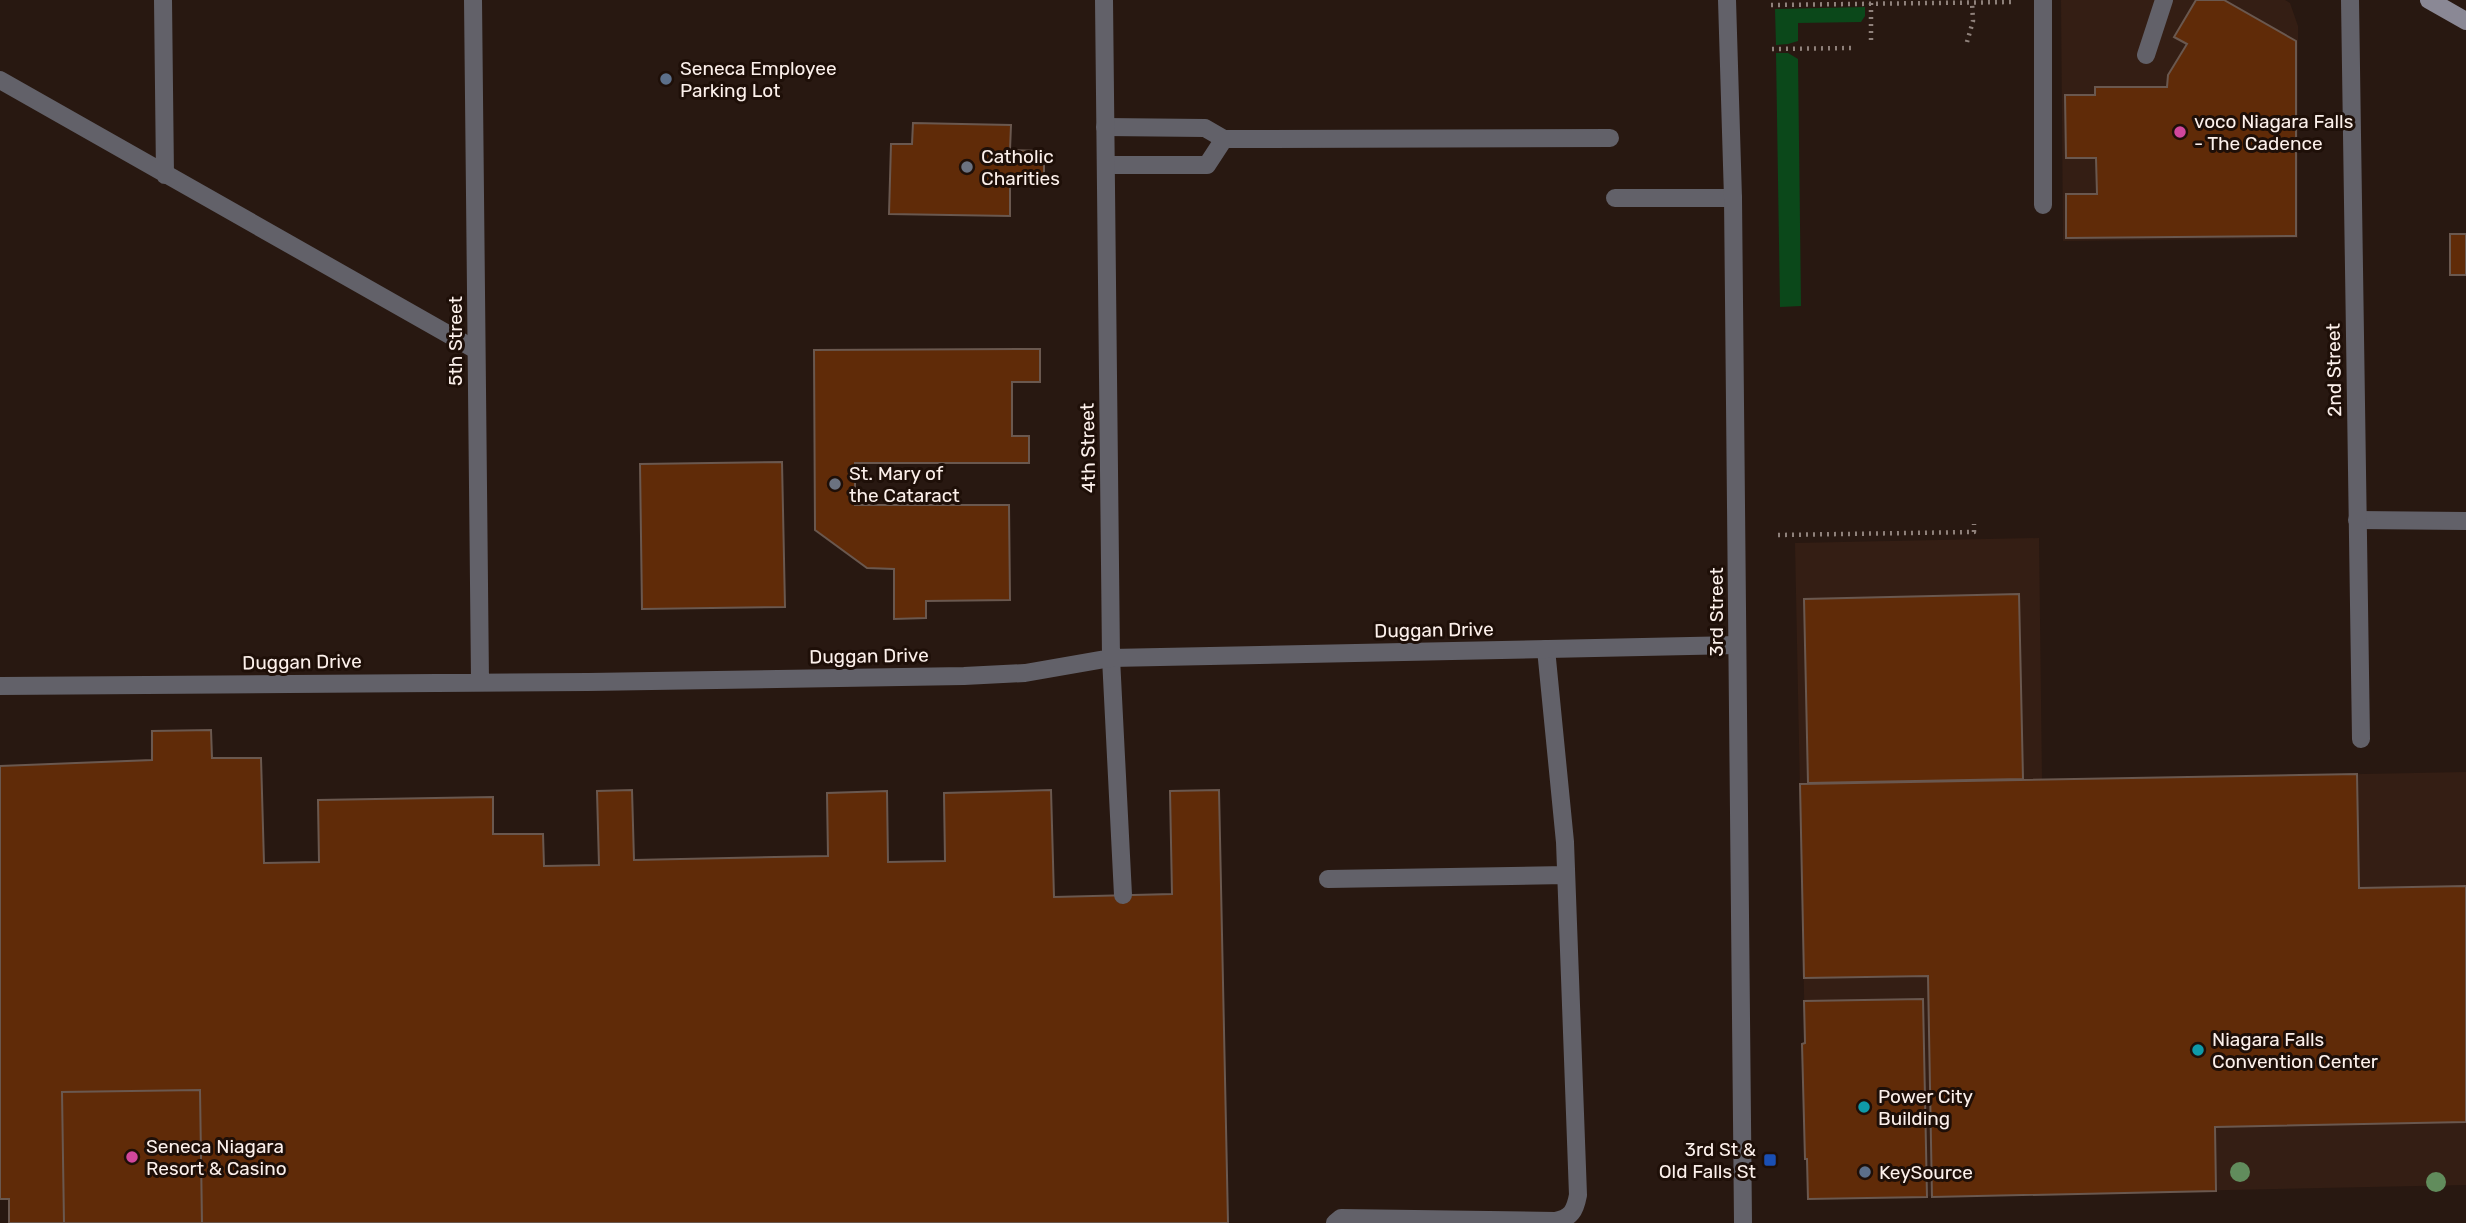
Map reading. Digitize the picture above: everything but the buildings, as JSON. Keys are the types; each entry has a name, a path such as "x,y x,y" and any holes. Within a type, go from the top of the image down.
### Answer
{"main road":[{"path":"2429,0 2464,15"}],"street":[{"path":"163,0 165,174"},
{"name":"5th Street","path":"473,0 480,681"},
{"name":"4th Street","path":"1104,0 1111,658 1123,895"},
{"name":"3rd Street","path":"1727,0 1732,198 1743,1223"},
{"path":"2146,55 2164,0"},
{"name":"2nd Street","path":"2350,0 2361,739"},
{"path":"2034,1 2043,205"},
{"path":"0,80 477,351"},
{"path":"1105,127 1205,128 1224,139 1610,138"},
{"path":"1106,165 1206,165 1224,139"},
{"path":"1615,198 1732,198"},
{"path":"2357,520 2466,521"},
{"name":"Duggan Drive","path":"0,686 964,676 1025,673 1111,658 1737,645"},
{"path":"1335,1223 1341,1219 1555,1221 1567,1219 1575,1209 1578,1195 1566,875 1546,649"},
{"path":"1328,879 1566,875"}],"path":[{"path":"1772,5 2034,1"},
{"path":"1966,42 1973,21 1972,2"},
{"path":"1871,4 1871,43"},
{"path":"1772,49 1852,48"},
{"path":"1778,536 1974,532 1974,524"},
{"path":"1860,525 1860,534"}],"shaded area":[{"name":"voco Niagara Falls - The Cadence","path":"2061,0 2285,0 2290,3 2298,26 2298,238 2063,241"},
{"name":"Niagara Falls Convention Center","path":"2039,538 2042,780 2466,772 2466,1185 1808,1199 1802,1044 1805,1043 1795,543"}],"green space":[{"path":"1865,7 1865,16 1861,22 1798,23 1798,41 1776,45 1775,9"},
{"path":"1776,53 1788,53 1798,59 1801,306 1780,307"}],"place":[{"name":"Seneca Employee Parking Lot","path":"666,79"},
{"name":"voco Niagara Falls - The Cadence","path":"2180,132"},
{"name":"Catholic Charities","path":"967,167"},
{"name":"St. Mary of the Cataract","path":"835,484"},
{"name":"Niagara Falls Convention Center","path":"2198,1050"},
{"name":"Power City Building","path":"1864,1107"},
{"name":"Seneca Niagara Resort & Casino","path":"132,1157"},
{"name":"3rd St & Old Falls St","path":"1770,1160"},
{"name":"KeySource","path":"1865,1172"}]}
